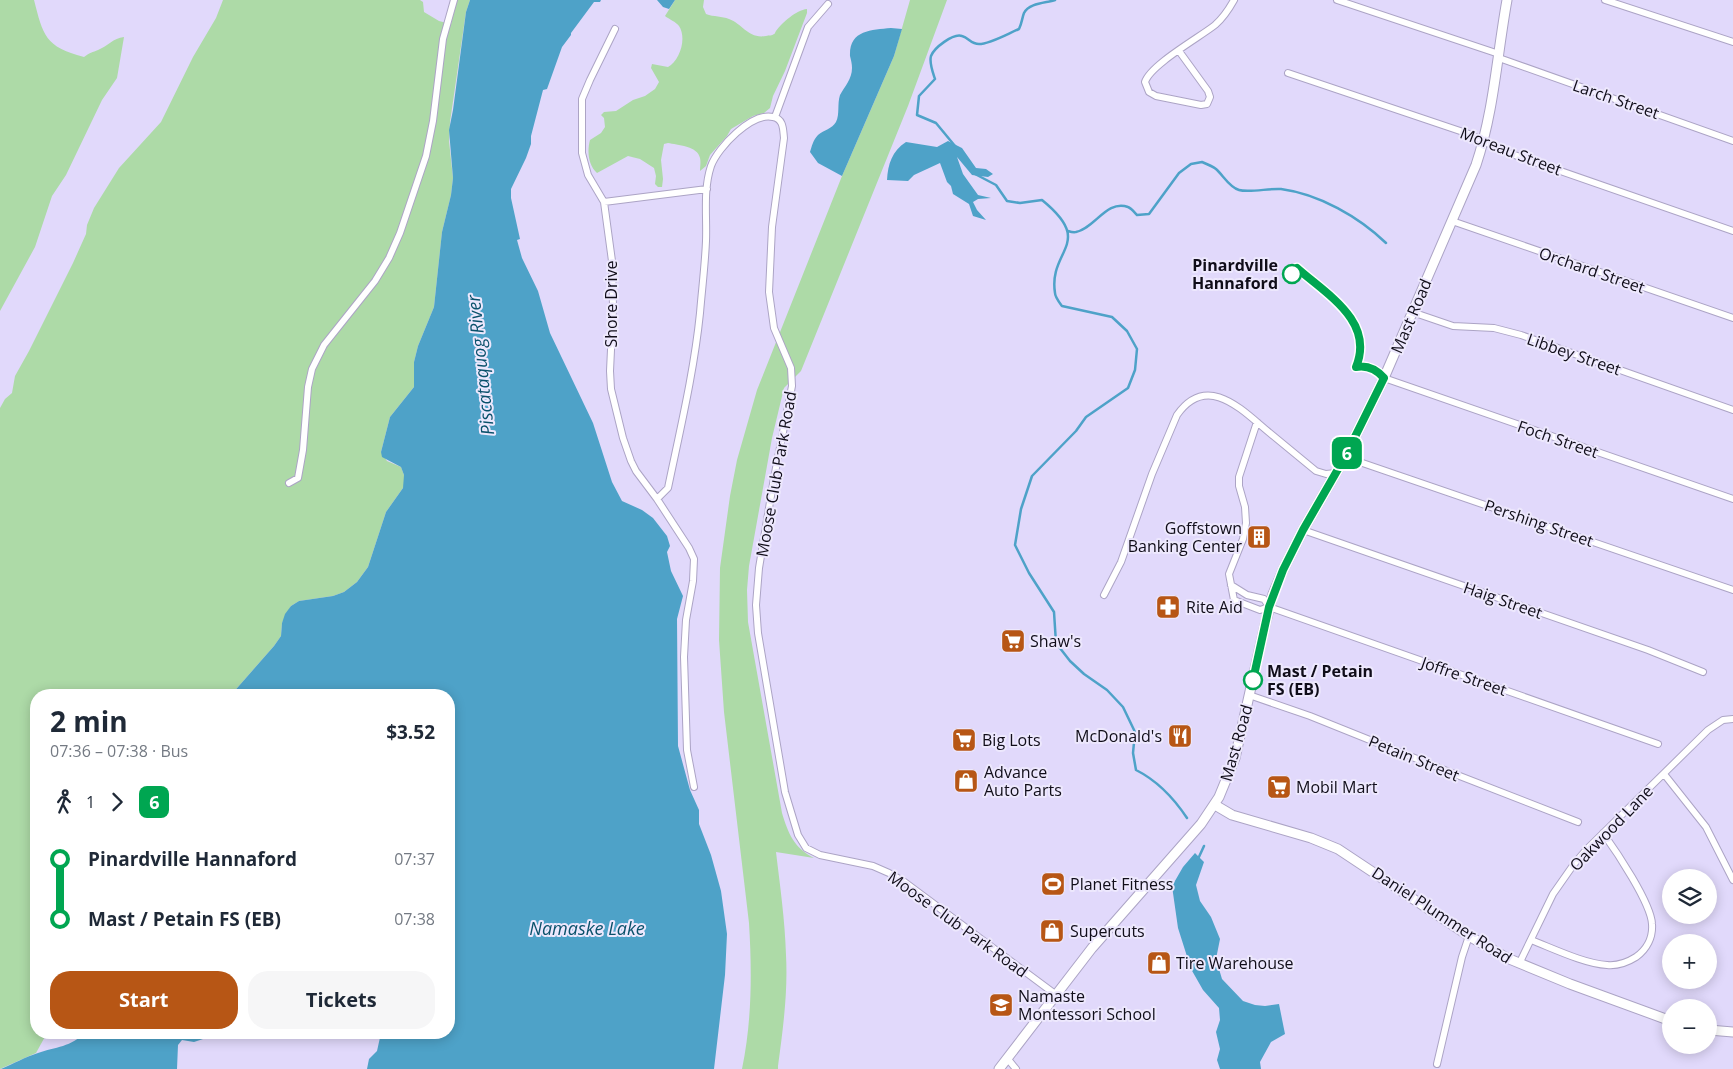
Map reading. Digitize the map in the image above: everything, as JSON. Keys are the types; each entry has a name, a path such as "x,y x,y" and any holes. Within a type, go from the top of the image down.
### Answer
{"main road":[{"name":"Mast Road","path":"999,1069 1055,994 1145,886 1201,824 1215,805 1235,758 1269,607 1283,570 1303,530 1345,457 1384,378 1476,165 1484,141 1495,85 1507,0"},
{"name":"Daniel Plummer Road","path":"1215,805 1232,815 1312,838 1338,849 1494,952 1519,964 1662,1019"},
{"path":"1717,1031 1733,1032"}],"street":[{"path":"289,484 298,478 303,450 308,387 312,369 324,345 375,281 389,258 412,199 430,138 443,40 454,0"},
{"path":"1180,51 1208,91 1210,97 1207,104 1201,105 1156,96 1147,89 1145,82 1148,75 1223,17 1234,0"},
{"name":"Larch Street","path":"1337,0 1499,56 1733,141"},
{"path":"1605,0 1733,42"},
{"path":"694,787 687,750 684,635 694,581 694,559 689,548 657,499 668,488 696,350 706,241 707,189 714,161 729,139 757,119 770,116 775,117 808,27 828,4"},
{"path":"614,29 585,91 582,108 581,141 584,162 591,181 604,202 707,189"},
{"name":"Moreau Street","path":"1288,73 1472,135 1503,151 1733,231"},
{"name":"Moose Club Park Road","path":"775,117 782,124 784,138 772,227 769,292 774,328 791,368 792,386 759,568 756,606 758,633 785,792 794,826 802,842 812,851 820,855 873,866 903,881 1055,994"},
{"name":"Shore Drive","path":"604,202 613,278 611,389 623,438 631,461 636,471 657,499"},
{"name":"Orchard Street","path":"1452,221 1733,318"},
{"name":"Libbey Street","path":"1412,312 1453,326 1494,328 1521,335 1733,410"},
{"name":"Foch Street","path":"1384,378 1733,499"},
{"path":"1104,594 1121,562 1152,474 1181,409 1193,400 1200,397 1215,396 1233,403 1316,471 1326,474 1336,473"},
{"path":"1231,585 1247,595 1264,600 1269,607 1260,610 1234,600 1231,585 1229,574 1243,539 1246,524 1245,507 1239,486 1239,477 1257,422"},
{"name":"Pershing Street","path":"1345,457 1733,590"},
{"name":"Haig Street","path":"1303,530 1648,650 1704,672"},
{"name":"Joffre Street","path":"1269,607 1658,744"},
{"name":"Petain Street","path":"1249,695 1284,706 1578,822"},
{"name":"Oakwood Lane","path":"1519,964 1563,878 1586,850 1715,724 1723,720 1733,719"},
{"path":"1664,774 1706,827 1733,880"},
{"path":"1531,940 1580,959 1607,965 1616,965 1632,959 1645,949 1652,932 1650,914 1640,892 1603,833"},
{"path":"1437,1064 1462,957 1469,936"},
{"path":"1007,1058 1016,1069"}],"green space":[{"path":"0,0 34,0 43,31 53,44 61,49 84,57 124,37 117,78 102,100 66,175 52,196 35,247 0,311"},
{"path":"223,0 420,0 423,2 424,12 439,21 451,24 457,0 470,0 466,12 450,122 449,141 453,178 442,232 434,307 418,346 414,362 414,387 390,417 381,452 387,461 401,467 405,484 386,512 368,567 357,582 344,592 333,596 299,601 291,606 282,623 281,636 236,689 30,689 30,1039 44,1039 36,1053 0,1069 0,408 5,399 12,393 15,376 73,263 86,234 87,225 94,208 119,168 161,122 193,57 216,18"},
{"path":"675,0 704,0 703,7 706,14 734,21 750,33 760,36 774,34 798,12 807,9 807,13 785,71 773,96 770,108 764,113 753,116 731,129 710,155 706,166 700,171 700,158 695,151 687,147 668,143 664,144 661,160 662,187 658,187 655,184 654,168 640,159 628,156 597,173 590,162 589,149 590,140 601,133 605,127 604,118 601,115 604,112 616,111 655,89 659,82 651,68 652,64 668,67 679,54 682,42 681,31 678,25 665,16"},
{"path":"910,0 947,0 908,106 801,371 784,388 772,438 749,566 747,590 748,622 782,813 797,845 801,850 814,858 776,852 783,916 786,969 785,1011 778,1069 742,1069 748,1033 751,960 749,923 724,712 719,640 720,568 730,496 737,460 757,390 842,176 894,56"}],"water":[{"name":"Namaske Lake","path":"470,0 601,0 600,2 594,2 562,47 547,89 543,90 531,136 531,144 511,189 511,198 520,239 517,240 522,258 538,291 550,333 593,423 612,482 622,501 642,510 653,518 667,536 670,546 667,552 671,571 683,596 677,619 678,746 690,790 699,810 699,824 711,855 721,891 727,934 725,975 714,1069 367,1069 369,1059 377,1051 380,1039 455,1039 455,689 236,689 281,636 285,614 291,606 299,601 333,596 344,592 357,582 368,567 386,512 403,488 404,475 401,467 382,457 381,452 390,417 414,387 414,362 418,346 434,307 442,232 453,178 449,130 466,12"},
{"path":"657,0 675,0 669,9 663,7"},
{"path":"891,28 902,29 894,56 842,176 818,163 810,152 812,145 818,135 836,122 840,95 852,72 850,56 853,41 863,33"},
{"path":"948,141 962,148 976,168 986,169 993,174 988,177 972,175 957,157 963,174 978,195 991,198 978,199 973,202 986,220 973,216 969,204 953,194 940,163 914,175 908,181 887,180 888,169 894,154 906,142 937,147"},
{"path":"1195,853 1204,862 1196,885 1200,901 1211,917 1220,939 1216,959 1222,979 1243,1001 1265,1006 1279,1004 1285,1034 1271,1042 1260,1062 1261,1069 1220,1069 1217,1060 1220,1049 1216,1032 1220,1020 1219,1008 1203,990 1191,969 1178,928 1172,886 1183,867"},
{"path":"78,1039 203,1039 194,1042 182,1040 178,1045 177,1069 1,1069 33,1055"}],"waterway":[{"path":"955,146 936,123 917,115 919,96 935,79 930,62 933,53 944,42 958,36 979,44 999,38 1019,29 1024,13 1030,7 1055,0"},
{"path":"1068,231 1083,230 1114,207 1129,208 1137,215 1149,214 1179,173 1191,164 1202,162 1216,169 1229,184 1239,190 1281,189 1324,201 1364,224 1386,243"},
{"path":"975,174 996,185 1007,201 1020,203 1042,200 1058,215 1066,227 1068,237 1055,278 1055,295 1057,300 1062,306 1112,317 1127,331 1137,349 1135,370 1128,388 1086,417 1076,431 1032,476 1021,509 1015,545 1029,573 1054,612 1056,643 1070,661 1084,674 1107,690 1123,707 1135,732 1133,753 1136,770 1164,790 1187,818"},
{"path":"1198,859 1204,846"}],"bus line":[{"name":"6","path":"1253,680 1269,607 1283,570 1294,545 1345,457 1384,378 1376,370 1362,366 1356,367 1361,352 1360,342 1358,330 1348,313 1297,268 1292,274"}],"place":[{"name":"Pinardville Hannaford","path":"1292,274"},
{"name":"Goffstown Banking Center","path":"1259,537"},
{"name":"Rite Aid","path":"1168,607"},
{"name":"Shaw's","path":"1013,641"},
{"name":"Mast / Petain FS (EB)","path":"1253,680"},
{"name":"McDonald's","path":"1180,736"},
{"name":"Big Lots","path":"964,740"},
{"name":"Advance Auto Parts","path":"966,781"},
{"name":"Mobil Mart","path":"1279,787"},
{"name":"Planet Fitness","path":"1053,884"},
{"name":"Supercuts","path":"1052,931"},
{"name":"Tire Warehouse","path":"1159,963"},
{"name":"Namaste Montessori School","path":"1001,1005"}],"water label":[{"name":"Piscataquog River","path":"480,365"}]}
